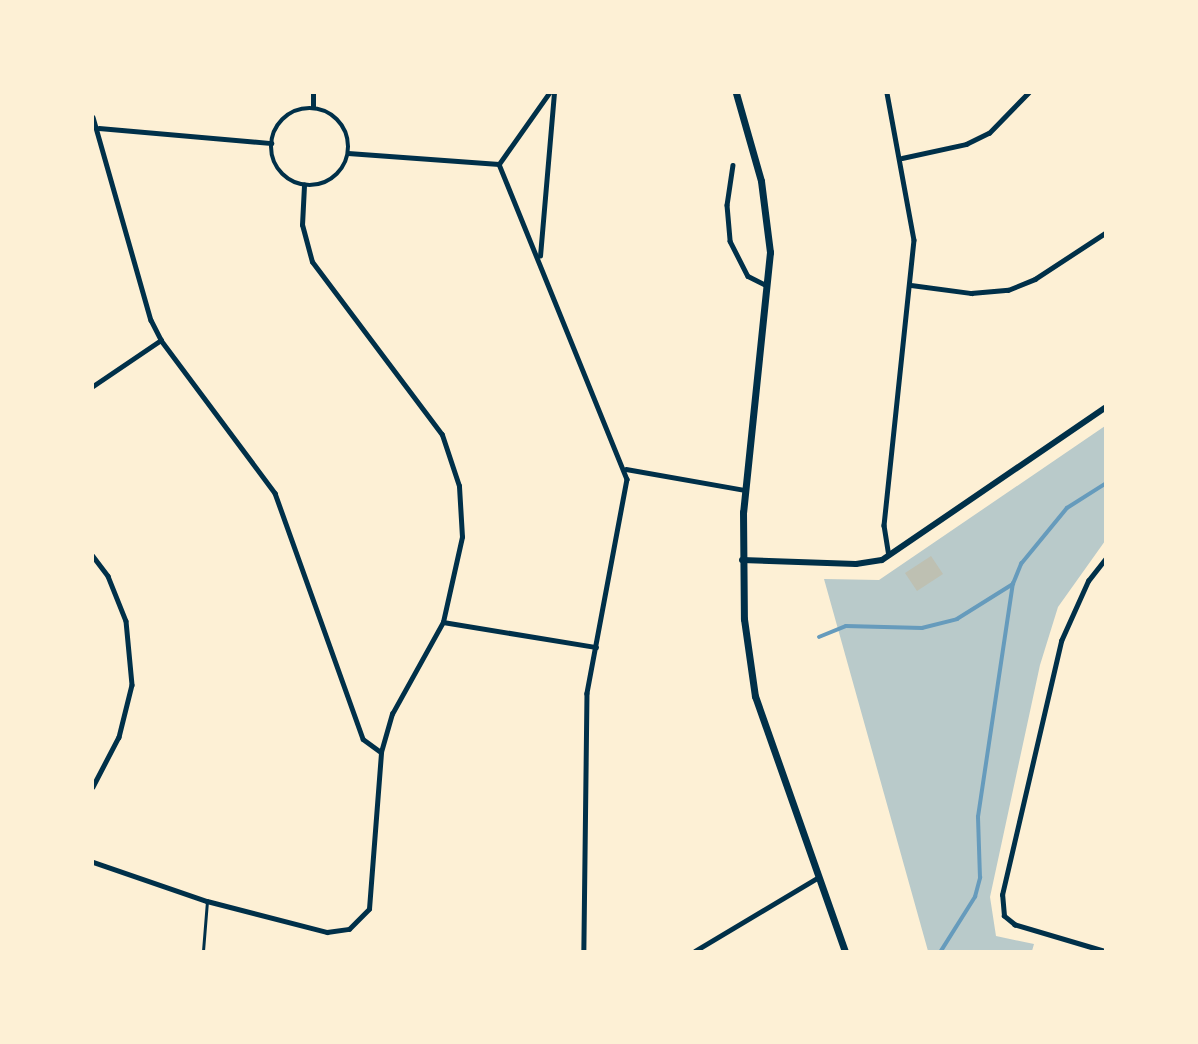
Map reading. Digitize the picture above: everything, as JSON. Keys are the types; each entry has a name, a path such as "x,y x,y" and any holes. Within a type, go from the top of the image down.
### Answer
{"main road":[{"path":"736,93 753,145 769,228 766,285 745,491 741,560 744,619 755,696 817,878 845,951"}],"street":[{"path":"313,93 313,107"},
{"path":"499,164 551,93"},
{"path":"540,258 551,93"},
{"path":"887,93 912,215 911,285 884,525 889,556"},
{"path":"902,158 966,144 989,133 1028,93"},
{"path":"313,107 335,116 343,125 348,152 340,173 329,181 304,186 276,166 271,143 280,121 290,113 313,107"},
{"path":"93,117 99,128 144,300 161,340 275,493 363,739 381,752"},
{"path":"99,128 271,143"},
{"path":"348,152 499,164"},
{"path":"499,164 626,469 626,490 587,693 584,951"},
{"path":"733,165 727,205 730,241 748,275 766,285"},
{"path":"93,862 207,901 327,932 349,929 369,909 381,752 392,714 443,622 462,537 459,486 442,435 312,262 302,225 304,186"},
{"path":"911,285 971,293 1008,290 1035,279 1105,233"},
{"path":"93,386 161,340"},
{"path":"741,560 865,564 889,556 1105,408"},
{"path":"626,469 745,491"},
{"path":"93,555 107,576 126,621 132,685 119,737 93,787"},
{"path":"1103,951 1015,925 1004,916 1002,895 1061,641 1088,581 1105,559"},
{"path":"443,622 596,647"},
{"path":"695,951 817,878"}],"lane":[{"path":"203,951 207,901"}],"shaded area":[{"path":"1105,426 1105,541 1058,607 1040,665 990,897 996,936 1034,944 1032,951 928,951 824,579 879,580"}],"building":[{"path":"931,556 943,574 917,591 905,573"}],"waterway":[{"path":"941,951 975,897 980,878 978,817 1013,584 1021,564 1067,508 1105,484"},
{"path":"819,637 846,626 922,628 957,619 1013,584"}]}
